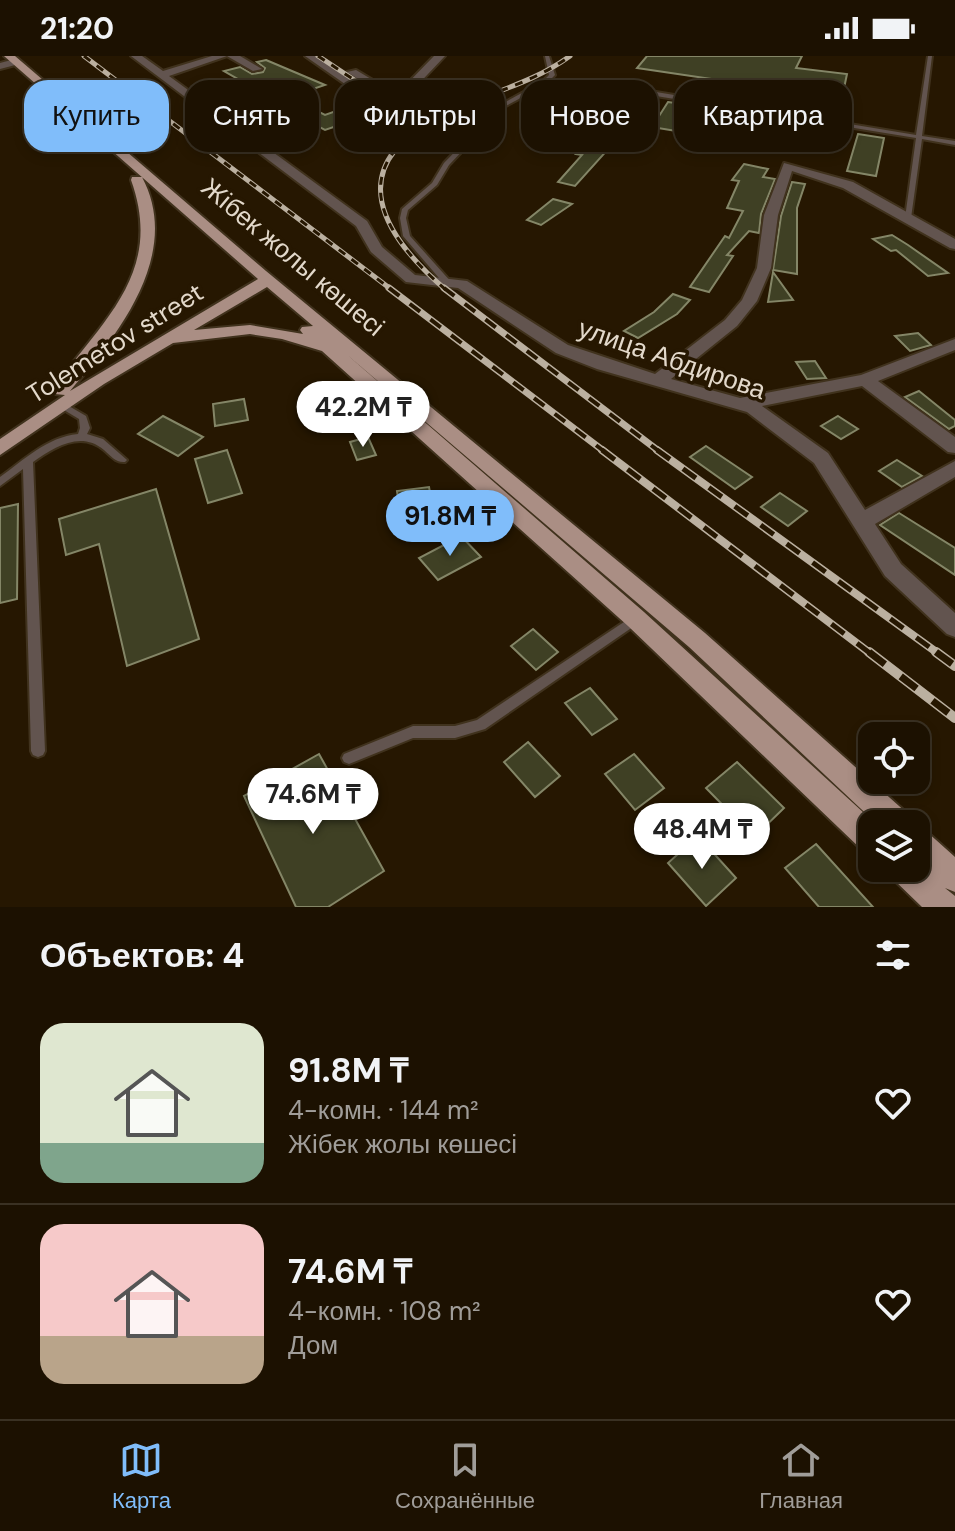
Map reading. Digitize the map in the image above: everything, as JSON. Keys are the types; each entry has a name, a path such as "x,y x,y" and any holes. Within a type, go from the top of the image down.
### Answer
{"main road":[{"name":"Жібек жолы көшесі","path":"6,62 137,180 697,640 883,810"},
{"name":"Жібек жолы көшесі","path":"6,62 260,280"},
{"path":"62,397 119,317 135,285 149,226 149,200 137,180"},
{"path":"62,397 114,356 260,280 340,358"},
{"name":"Tolemetov street","path":"0,433 136,357 260,280"},
{"path":"136,357 181,338 239,330 273,330 300,337 340,358"},
{"name":"Жібек жолы көшесі","path":"340,358 636,619 858,827"},
{"name":"Tolemetov street","path":"0,448 62,397"},
{"path":"930,854 955,877"},
{"path":"917,882 944,907"}],"street":[{"name":"улица Абдирова","path":"136,56 362,224 376,249 411,279 462,284 562,349 753,408 821,458 893,570 955,627"},
{"path":"162,75 222,56"},
{"path":"232,56 257,69"},
{"path":"310,56 346,80"},
{"path":"417,80 440,56"},
{"path":"352,72 365,80"},
{"path":"659,380 731,323 749,301 764,268 771,215 788,166 848,185 955,245"},
{"path":"740,404 865,380 955,344"},
{"path":"865,380 955,447"},
{"path":"862,522 955,468"}],"lane":[{"path":"547,56 552,75 547,80"},
{"path":"908,218 930,56"},
{"path":"658,94 955,143"},
{"path":"448,283 407,236 403,218 405,209 435,184 446,164 502,106 521,96"},
{"path":"62,397 83,418 85,428 81,438"},
{"path":"0,482 58,441 96,439 122,460"},
{"path":"28,462 38,751"},
{"path":"349,758 413,732 455,732 480,725 636,619"}],"building":[{"path":"647,56 802,56 796,68 847,74 846,80 718,80 637,68"},
{"path":"266,60 313,80 240,80 224,71 240,67 252,74 263,72 265,68 257,62"},
{"path":"668,102 674,103 674,131 658,128 658,118"},
{"path":"335,111 335,127 325,130 319,127 319,112 325,115"},
{"path":"858,134 884,138 876,176 847,171"},
{"path":"606,152 575,186 558,182 582,155 576,154"},
{"path":"744,164 768,169 763,177 775,179 761,214 759,233 749,231 727,255 733,256 709,292 690,287 725,236 729,238 743,211 727,208 739,181 732,180"},
{"path":"792,182 805,184 797,208 797,274 773,270 781,216"},
{"path":"553,199 572,204 541,225 527,220"},
{"path":"892,235 948,273 928,276 896,250 891,251 873,239"},
{"path":"773,272 793,300 768,302"},
{"path":"673,294 690,300 677,314 638,338 624,331 654,312"},
{"path":"918,333 931,345 910,351 895,336"},
{"path":"815,361 826,378 807,379 796,362"},
{"path":"919,391 955,420 955,426 949,429 905,397"},
{"path":"244,399 248,420 215,426 213,404"},
{"path":"163,416 203,437 178,456 138,434"},
{"path":"838,416 858,429 841,439 821,426"},
{"path":"368,437 376,455 357,460 350,442"},
{"path":"706,446 752,477 735,489 690,457"},
{"path":"227,450 242,493 208,503 195,459"},
{"path":"897,460 922,476 902,487 879,471"},
{"path":"429,487 433,509 400,513 397,491"},
{"path":"156,489 199,639 127,666 99,544 66,555 59,519"},
{"path":"780,493 807,511 788,526 761,507"},
{"path":"18,504 17,599 0,603 0,508"},
{"path":"899,513 955,548 955,575 880,525"},
{"path":"461,536 481,557 438,580 419,558"},
{"path":"533,629 558,652 536,670 511,646"},
{"path":"590,688 617,719 592,735 565,703"},
{"path":"528,742 560,776 535,797 504,762"},
{"path":"319,754 384,871 328,907 296,907 244,796"},
{"path":"634,754 664,788 635,810 605,774"},
{"path":"737,762 784,808 754,837 706,788"},
{"path":"698,836 736,878 706,906 668,863"},
{"path":"816,844 873,907 819,907 785,868"}],"railway":[{"path":"84,56 392,290"},
{"path":"318,56 354,80"},
{"path":"446,290 404,247 390,225 382,202 381,180 389,158 407,137 437,118 538,75 570,56"},
{"path":"389,288 605,452"},
{"path":"444,288 660,452"},
{"path":"602,450 871,654"},
{"path":"657,450 939,654"},
{"path":"869,652 955,718"},
{"path":"936,652 955,666"}]}
